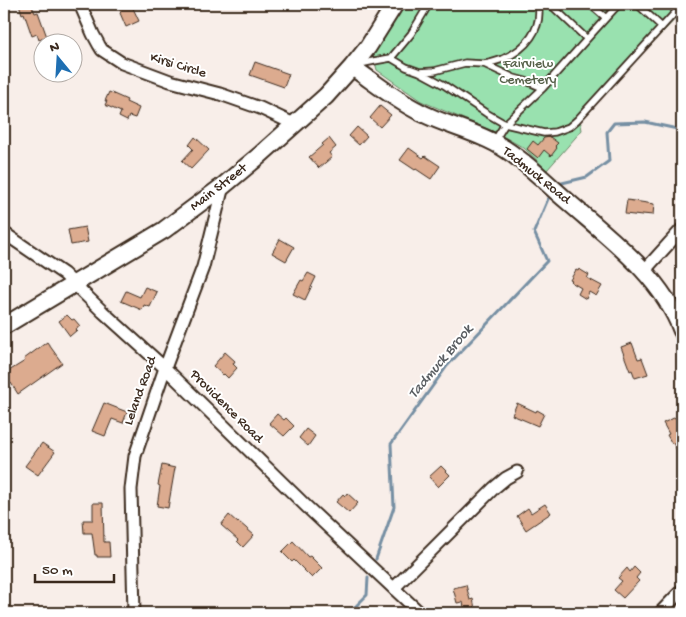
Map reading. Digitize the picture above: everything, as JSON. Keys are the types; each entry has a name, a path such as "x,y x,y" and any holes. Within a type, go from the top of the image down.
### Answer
{"main road":[{"name":"Main Street","path":"4,326 164,230 223,186 326,96 368,47 395,4"},
{"name":"Tadmuck Road","path":"352,67 394,98 419,112 494,142 525,164 644,271 663,294 682,331"}],"street":[{"name":"Kirsi Circle","path":"80,4 98,45 102,50 122,63 170,81 220,94 260,108 294,124"},
{"name":"Leland Road","path":"134,613 131,489 136,456 165,368 204,267 223,186"},
{"path":"644,271 682,229"},
{"name":"Providence Road","path":"4,233 64,274 74,283 420,613"},
{"path":"394,588 494,488 517,472"},
{"path":"660,613 682,590"}],"lane":[{"path":"391,58 410,34 428,4"},
{"path":"420,72 465,64 484,64 513,54 532,37 537,24 538,4"},
{"path":"550,4 587,40"},
{"path":"590,4 606,18"},
{"path":"494,142 505,124 542,88 619,4"},
{"path":"637,4 662,27"},
{"path":"352,67 391,58 444,85 505,124 544,132 554,132 570,127 682,5"},
{"path":"484,64 542,88"}],"green space":[{"name":"Fairview Cemetery","path":"404,4 682,4 682,12 580,119 582,130 547,170 524,148 497,133 421,101 377,70 373,54"}],"building":[{"path":"19,4 31,4 35,13 38,12 45,32 32,32 32,36 24,13 22,14"},
{"path":"117,4 131,4 139,21 126,27"},
{"path":"255,62 289,74 284,87 250,75"},
{"path":"109,92 139,108 135,118 129,116 127,121 119,117 121,112 105,105"},
{"path":"380,106 391,115 380,127 370,118"},
{"path":"357,127 367,136 359,145 349,136"},
{"path":"195,137 209,150 191,169 182,161 193,149 189,145"},
{"path":"550,137 558,143 551,156 544,150 538,158 527,149 533,141 538,145 544,138"},
{"path":"329,138 336,147 329,153 332,157 319,168 309,157"},
{"path":"409,148 423,158 425,156 440,166 431,179 400,160"},
{"path":"627,200 654,204 653,215 625,214"},
{"path":"85,227 88,242 71,245 68,230"},
{"path":"280,239 294,247 286,261 272,253"},
{"path":"579,269 589,275 587,278 602,286 596,296 589,292 586,299 578,294 581,288 570,280 576,270 578,271"},
{"path":"308,273 316,277 305,300 293,294 301,280 303,281"},
{"path":"145,287 157,292 150,307 144,305 142,310 121,301 126,291 140,297"},
{"path":"67,315 80,326 70,336 59,321"},
{"path":"47,342 62,363 18,394 11,383 4,388 4,374 25,361 24,359"},
{"path":"632,343 638,359 642,358 648,374 635,378 632,370 630,371 621,347"},
{"path":"225,352 235,361 233,364 237,368 228,378 213,366"},
{"path":"104,403 127,412 123,423 112,419 105,436 92,431"},
{"path":"517,403 544,414 538,426 512,415"},
{"path":"277,414 284,420 286,418 294,426 284,436 269,423"},
{"path":"676,417 682,428 682,460 667,435 669,434 663,423"},
{"path":"306,429 315,436 308,446 299,438"},
{"path":"42,443 55,452 38,475 25,466"},
{"path":"162,465 175,468 168,508 157,506 160,486 158,485"},
{"path":"441,466 450,475 438,487 429,477"},
{"path":"347,493 358,503 349,513 336,502 343,494 345,496"},
{"path":"93,503 103,503 104,542 109,542 110,557 97,557 95,555 92,533 84,533 83,520 93,520"},
{"path":"545,504 551,513 526,530 517,516 528,508 531,513"},
{"path":"229,515 254,535 243,547 221,525"},
{"path":"293,541 322,568 312,578 294,560 292,562 282,552"},
{"path":"634,567 640,573 636,578 639,581 623,598 614,590 622,581 618,578 627,568 630,572"},
{"path":"466,585 470,600 473,599 476,613 465,613 463,602 457,603 453,588"}],"waterway":[{"name":"Tadmuck Brook","path":"562,183 587,177 609,161 607,132 614,123 645,122 682,130"},
{"name":"Tadmuck Brook","path":"376,559 394,507 391,444 447,366 547,261 534,232 548,199"},
{"name":"Tadmuck Brook","path":"349,613 367,595 368,578"}]}
